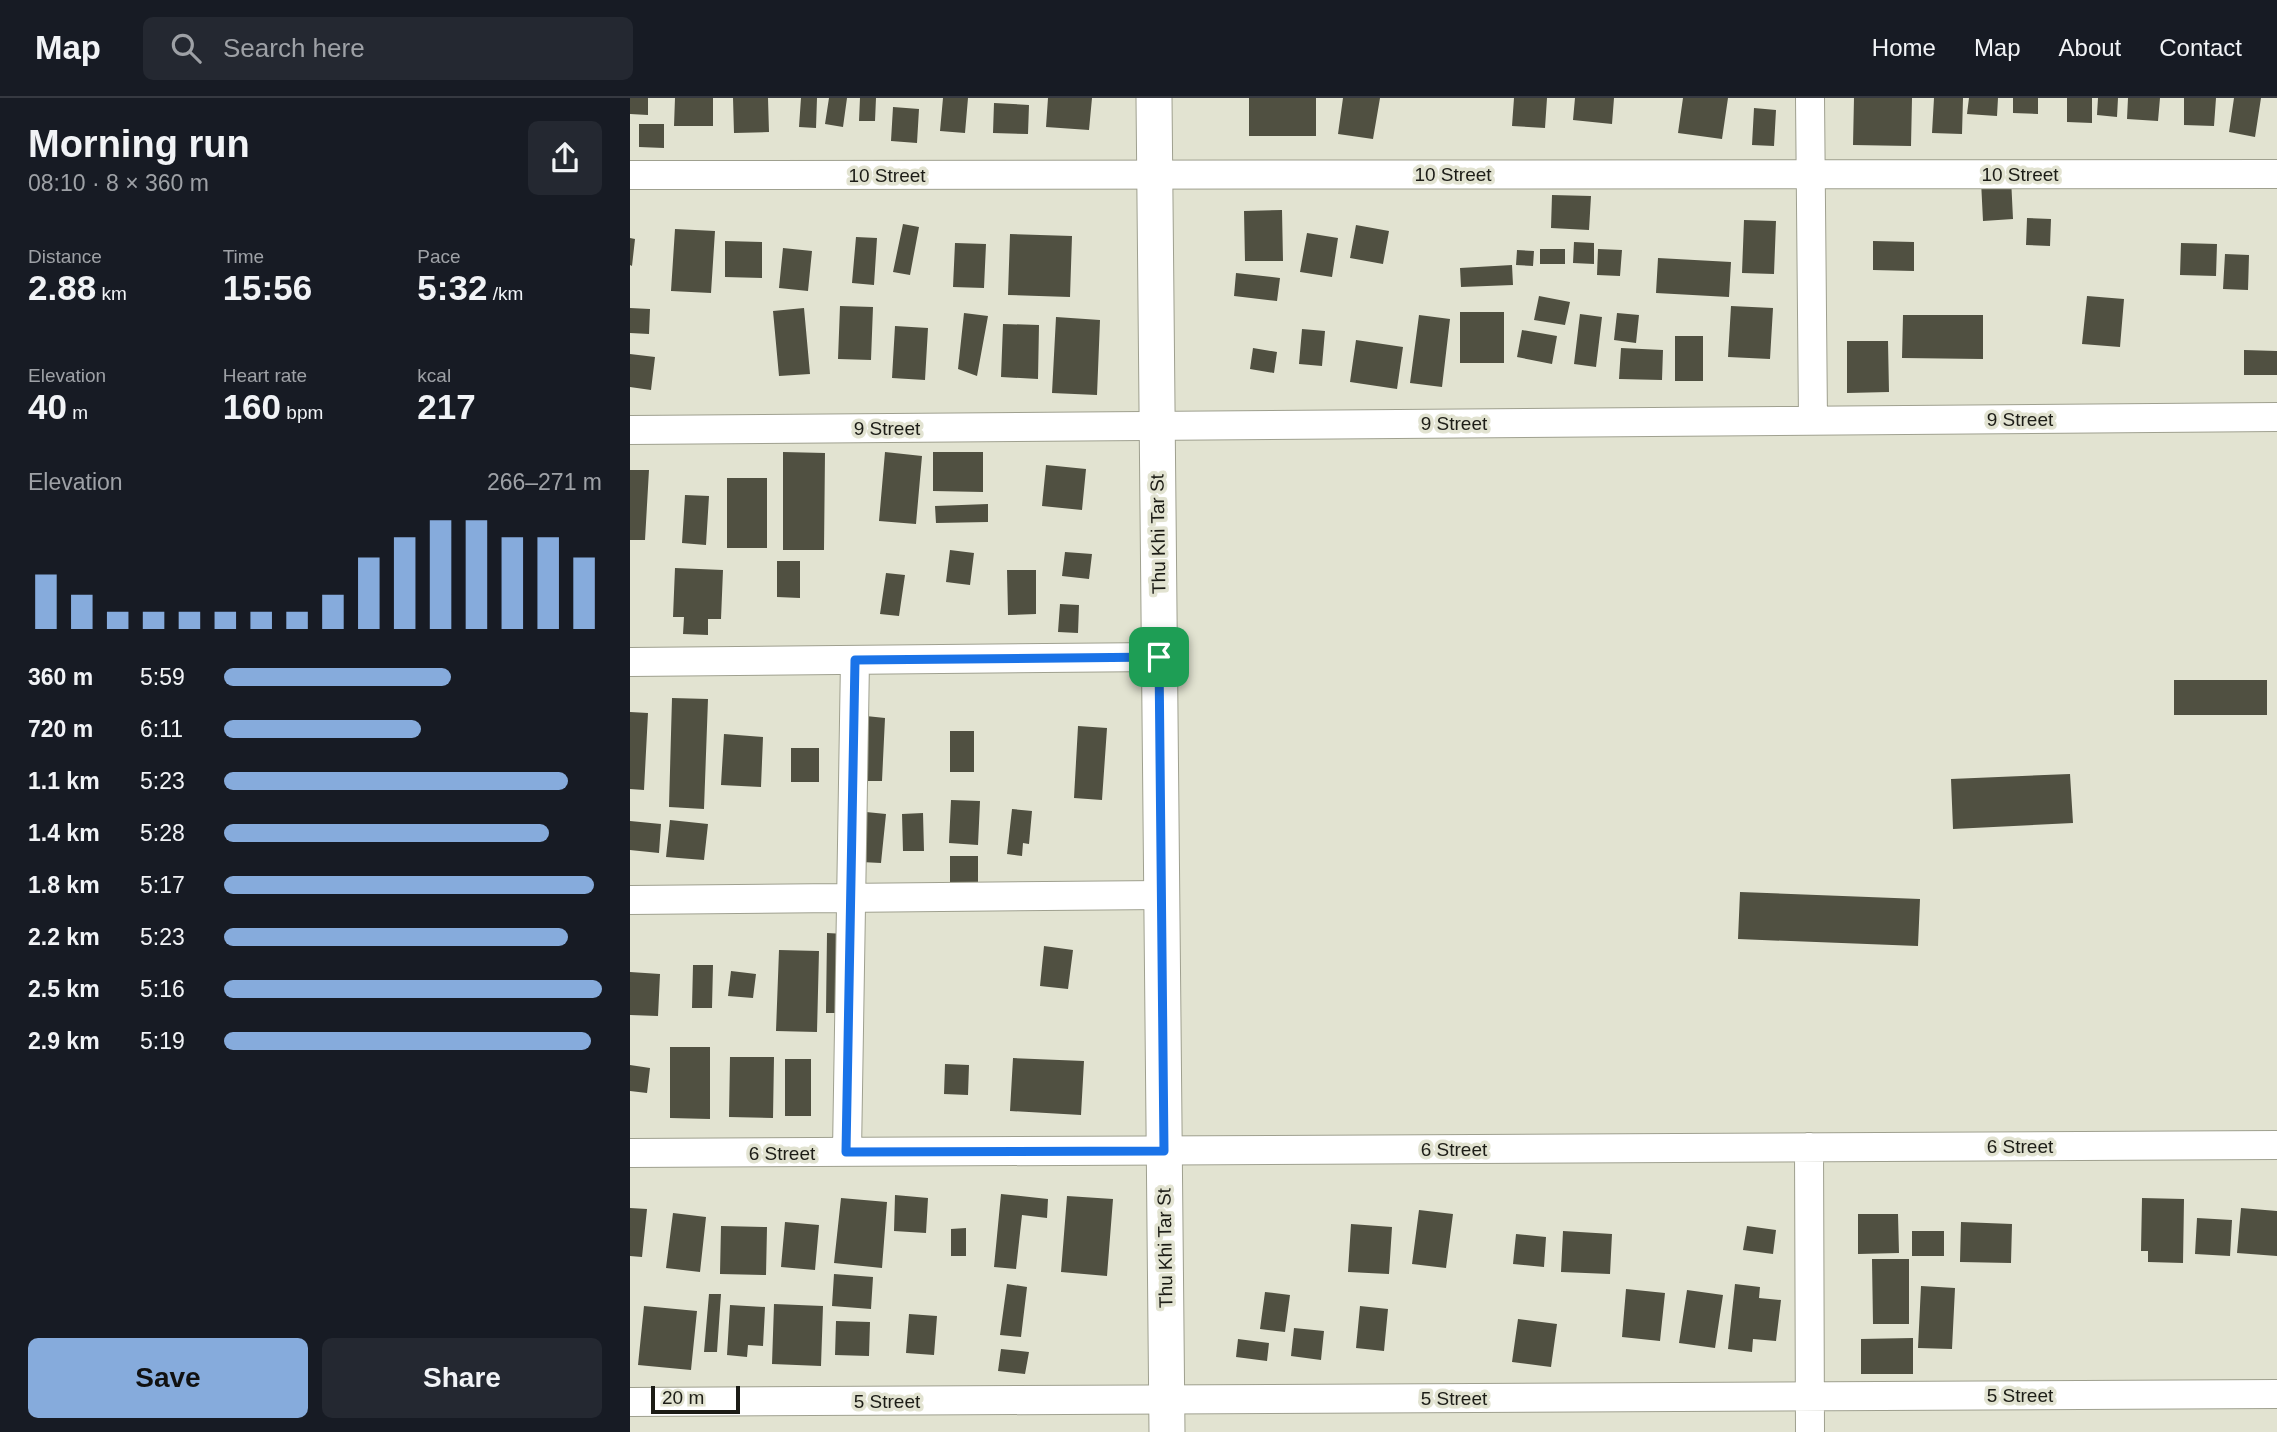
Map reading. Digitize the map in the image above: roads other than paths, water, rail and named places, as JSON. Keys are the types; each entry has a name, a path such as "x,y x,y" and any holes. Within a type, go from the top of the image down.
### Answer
{"street":[{"name":"Thu Khi Tar St","path":"1154,98 1167,1416"},
{"path":"1810,98 1812,420"},
{"name":"10 Street","path":"630,175 2277,174"},
{"name":"9 Street","path":"630,430 2277,417"},
{"path":"630,662 1159,657"},
{"path":"846,1152 855,660"},
{"path":"630,900 1162,895"},
{"name":"6 Street","path":"630,1153 2277,1145"},
{"path":"1809,1147 1810,1432"},
{"name":"5 Street","path":"630,1402 1167,1416 1810,1397 2277,1394"}]}
